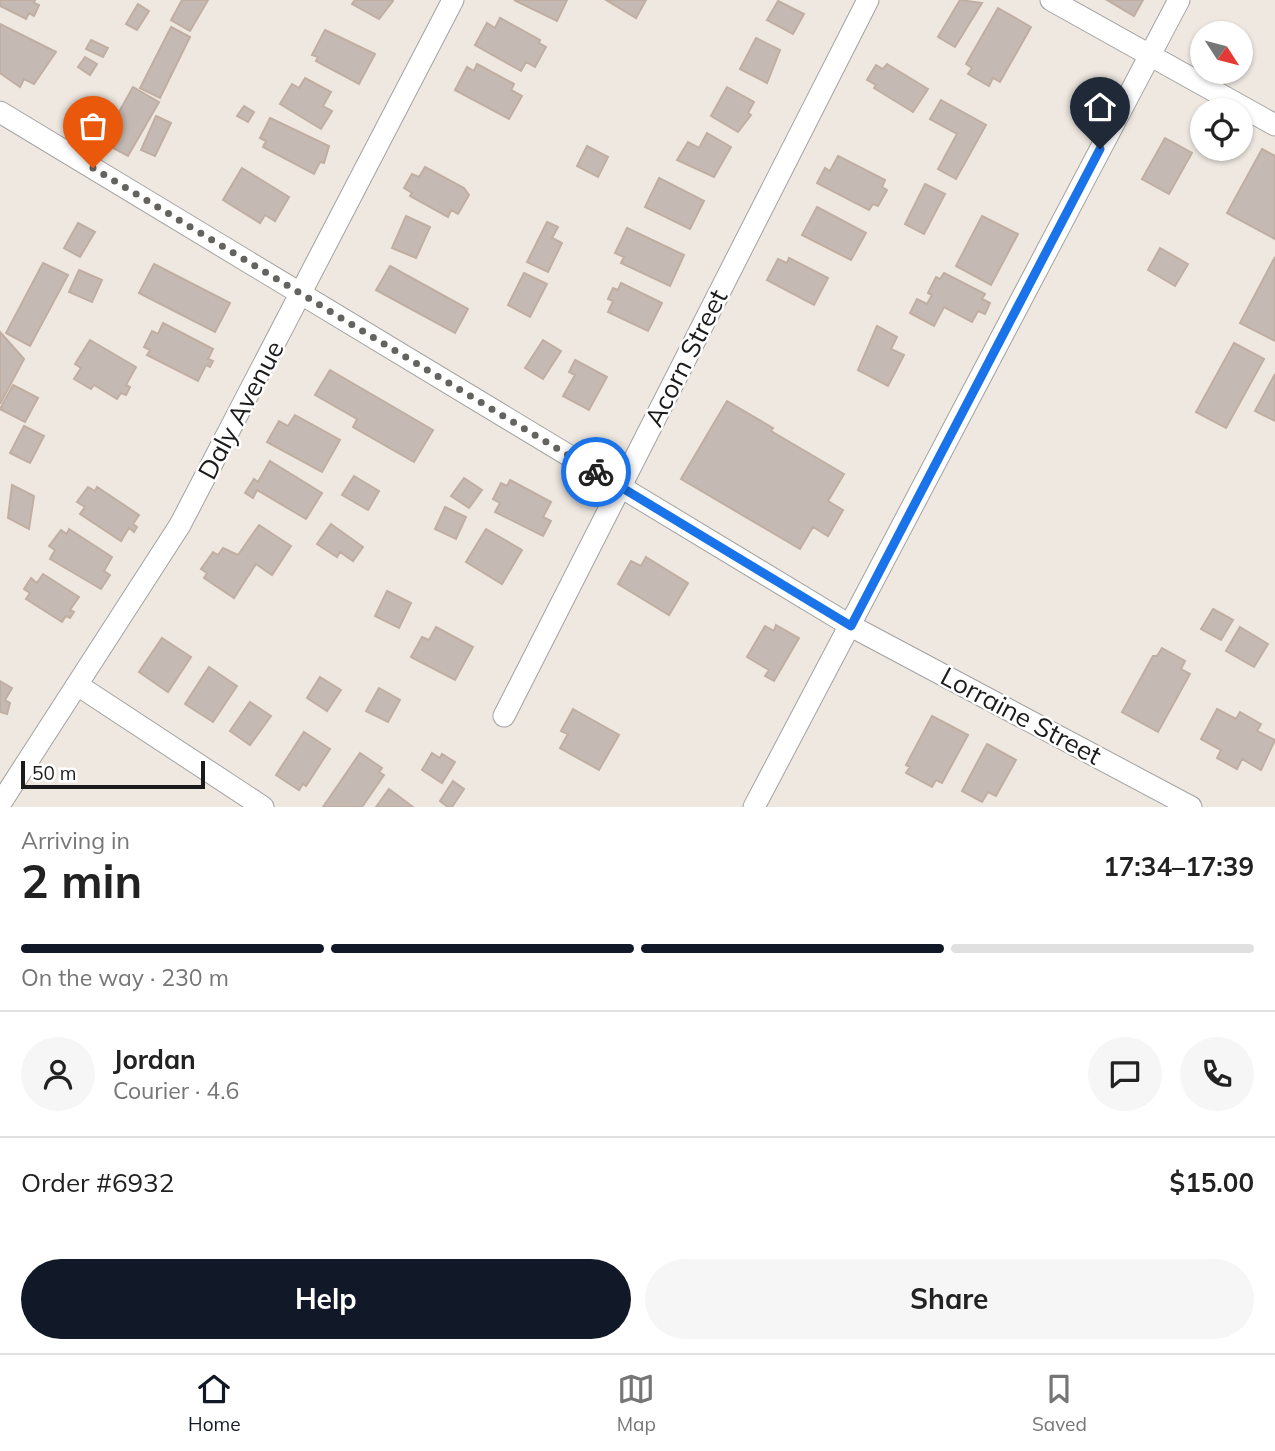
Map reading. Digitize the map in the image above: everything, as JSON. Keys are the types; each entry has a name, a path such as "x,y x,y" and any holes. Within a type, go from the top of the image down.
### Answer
{"street":[{"name":"Daly Avenue","path":"0,804 79,686 180,525 302,295 453,0"},
{"name":"Acorn Street","path":"503,716 868,0"},
{"path":"1051,0 1275,125"},
{"path":"754,807 1179,0"},
{"name":"Lorraine Street","path":"0,112 851,626 1191,807"},
{"path":"79,686 263,807"}],"building":[{"path":"0,0 35,0 34,3 39,5 34,16 29,13 26,19 0,6"},
{"path":"182,0 208,0 190,31 171,20"},
{"path":"355,0 393,1 379,19 352,4"},
{"path":"514,0 567,0 557,21"},
{"path":"606,0 646,0 636,18"},
{"path":"960,0 982,3 955,47 938,37"},
{"path":"1107,0 1143,0 1134,16"},
{"path":"778,1 804,14 793,34 767,20"},
{"path":"138,4 149,11 137,30 126,24"},
{"path":"998,8 1031,27 1000,82 993,78 989,86 968,74 972,68 966,64"},
{"path":"500,18 540,40 539,43 546,47 535,67 526,62 521,71 475,45 487,23 495,28"},
{"path":"0,24 56,52 34,84 24,79 20,87 0,73"},
{"path":"171,27 190,37 160,98 140,88"},
{"path":"325,30 375,54 359,84 316,61 318,57 312,55"},
{"path":"756,38 780,50 767,83 740,69"},
{"path":"91,40 108,48 103,57 86,49"},
{"path":"85,57 97,64 90,75 78,67"},
{"path":"477,64 514,84 511,90 522,96 509,119 455,90 467,67 474,71"},
{"path":"887,64 928,89 913,112 874,88 876,85 867,80 876,65 883,69"},
{"path":"305,78 331,92 323,106 332,111 321,129 280,104 292,84 299,88"},
{"path":"133,87 159,102 128,156 102,142"},
{"path":"727,87 754,102 748,113 751,115 738,132 711,116"},
{"path":"941,100 986,125 956,179 938,169 957,134 930,119"},
{"path":"244,106 254,112 248,122 237,116"},
{"path":"156,116 171,123 155,156 141,150"},
{"path":"270,118 329,146 324,163 320,162 314,174 263,147 266,141 260,138"},
{"path":"707,133 731,147 714,177 677,160 688,142 699,148"},
{"path":"1165,138 1190,152 1169,194 1142,179"},
{"path":"587,146 608,157 598,177 577,166"},
{"path":"1262,149 1275,156 1275,239 1227,213"},
{"path":"838,156 885,180 882,187 887,190 878,206 873,204 869,210 817,183 825,168 830,171"},
{"path":"425,167 464,188 469,195 458,214 451,210 448,217 410,196 412,193 404,188 412,174 419,177"},
{"path":"242,168 289,197 275,221 265,215 260,223 223,200"},
{"path":"659,178 704,201 690,229 645,207"},
{"path":"925,184 945,194 924,234 905,224"},
{"path":"817,207 866,233 851,260 802,235"},
{"path":"406,216 430,227 416,258 392,248"},
{"path":"982,216 1018,234 991,285 956,266"},
{"path":"547,222 558,227 552,238 562,243 548,272 527,262"},
{"path":"78,223 95,232 80,257 64,248"},
{"path":"627,228 684,255 670,286 621,263 624,257 615,253"},
{"path":"1160,248 1188,264 1175,286 1148,270"},
{"path":"1275,257 1275,341 1240,323"},
{"path":"789,258 828,278 814,305 767,280 778,259 787,263"},
{"path":"43,263 68,275 30,346 6,333"},
{"path":"154,264 230,303 215,332 139,293"},
{"path":"390,266 468,309 455,333 376,290"},
{"path":"79,270 102,280 92,302 69,292"},
{"path":"524,273 547,284 530,317 508,305"},
{"path":"944,273 985,294 982,299 990,303 985,314 978,311 972,322 944,307 934,326 910,313 917,299 927,304 932,295 928,293 936,277 940,279"},
{"path":"621,283 662,303 648,331 608,312 613,301 608,299 613,288 618,290"},
{"path":"163,323 213,349 208,359 213,361 210,367 206,365 198,381 147,355 150,350 144,347 152,331 158,334"},
{"path":"877,326 897,337 891,349 904,355 888,386 858,370"},
{"path":"0,332 24,359 0,404"},
{"path":"90,340 136,367 126,385 130,387 126,395 121,393 117,399 94,385 91,389 74,379 81,368 75,364"},
{"path":"543,340 561,351 543,379 525,368"},
{"path":"1234,343 1264,359 1226,428 1196,412"},
{"path":"575,360 607,377 589,410 563,396 575,375 569,372"},
{"path":"330,370 433,430 414,462 353,427 357,419 315,395"},
{"path":"1275,374 1275,421 1255,411"},
{"path":"13,385 38,398 25,422 0,409"},
{"path":"727,401 773,428 771,431 844,474 828,501 843,510 828,536 813,527 800,549 681,479"},
{"path":"295,415 340,440 322,472 267,442 279,421 288,426"},
{"path":"24,426 44,436 30,463 10,453"},
{"path":"270,461 322,493 306,519 257,490 253,498 245,493 254,479 258,482"},
{"path":"354,476 379,491 368,510 342,495"},
{"path":"464,478 482,490 469,508 451,496"},
{"path":"510,480 551,502 543,517 551,521 543,536 495,512 500,503 493,499 501,483 507,486"},
{"path":"12,485 34,496 29,529 8,518"},
{"path":"88,487 95,491 97,487 139,515 133,524 137,527 134,532 129,528 121,541 80,514 85,507 77,502"},
{"path":"445,507 466,517 456,539 435,529"},
{"path":"331,524 363,547 353,561 340,552 337,557 317,544"},
{"path":"259,525 291,546 272,575 256,564 234,598 204,578 207,573 201,569 213,552 218,555 223,548 238,555"},
{"path":"69,529 112,557 104,571 110,575 101,589 50,559 55,550 49,546 61,530 67,534"},
{"path":"486,529 522,550 502,584 466,562"},
{"path":"646,557 688,583 669,615 618,584 631,561 641,566"},
{"path":"43,574 79,597 70,610 74,612 70,618 66,616 62,622 26,599 30,593 24,589 31,578 37,583"},
{"path":"387,591 411,603 399,628 375,616"},
{"path":"1213,609 1233,620 1221,640 1201,629"},
{"path":"776,625 799,638 774,681 765,676 769,670 747,657 765,626 774,631"},
{"path":"436,627 473,647 455,680 411,657 422,637 429,640"},
{"path":"1240,627 1268,644 1254,667 1226,651"},
{"path":"162,638 191,657 168,692 139,672"},
{"path":"1162,648 1185,661 1181,669 1190,674 1158,732 1122,712 1153,656 1157,656"},
{"path":"209,667 237,686 213,722 185,704"},
{"path":"320,677 341,690 327,711 307,698"},
{"path":"0,681 12,688 5,700 10,703 7,714 0,712"},
{"path":"379,688 400,700 388,722 366,711"},
{"path":"250,702 271,716 250,745 230,731"},
{"path":"573,709 619,735 599,770 560,748 568,734 561,731"},
{"path":"1217,709 1236,719 1240,712 1261,724 1257,731 1275,740 1261,770 1242,759 1237,769 1217,758 1221,750 1201,739"},
{"path":"932,716 968,735 942,783 936,780 932,787 906,773 910,767 906,765"},
{"path":"304,732 330,749 306,786 303,784 299,790 276,775"},
{"path":"987,744 1016,760 996,796 988,792 982,802 962,791"},
{"path":"360,753 382,768 379,772 384,775 362,807 323,807"},
{"path":"432,753 440,758 442,754 455,762 442,783 422,770"},
{"path":"453,781 464,789 452,807 448,807 440,801"},
{"path":"389,789 413,807 376,807"}],"way so far":[{"path":"93,168 596,472"}],"route":[{"path":"596,472 851,626 1100,149"}]}
